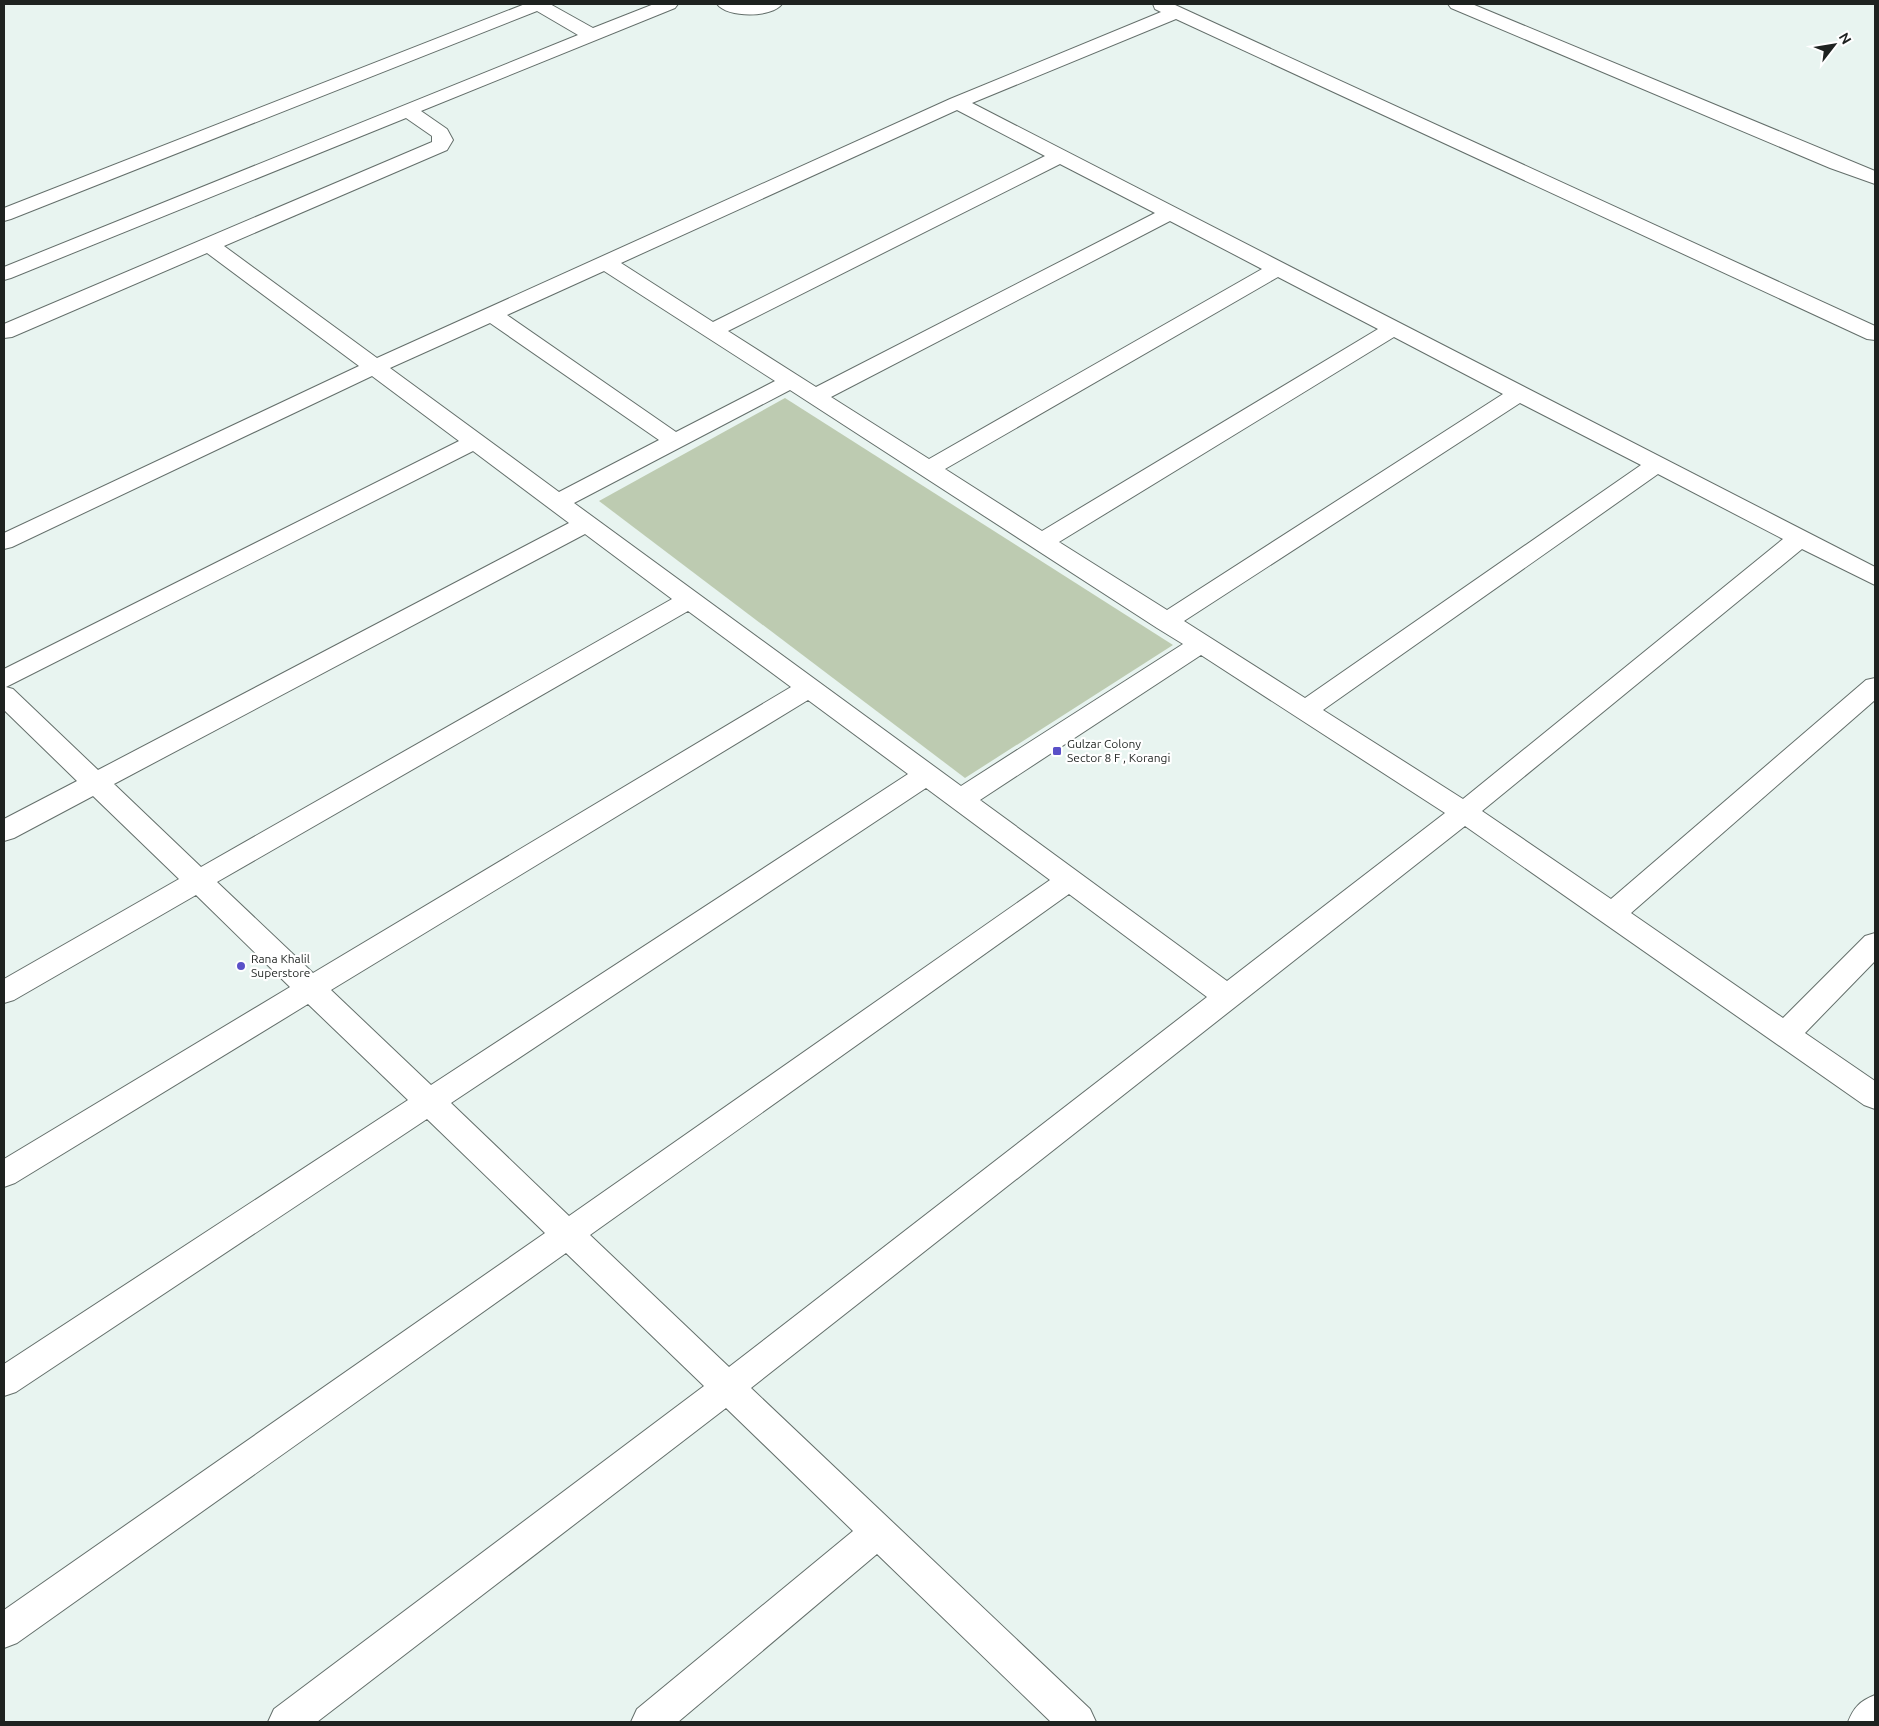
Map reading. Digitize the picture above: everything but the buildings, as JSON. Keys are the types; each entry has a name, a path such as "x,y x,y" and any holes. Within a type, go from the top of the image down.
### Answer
{"street":[{"path":"4,216 538,4 592,35"},
{"path":"4,274 668,4"},
{"path":"726,4 746,10 759,10 773,4"},
{"path":"1457,4 1837,164 1875,178"},
{"path":"4,542 372,368 1167,8 1875,334"},
{"path":"957,103 1801,537 1875,577"},
{"path":"4,332 440,146 443,140 440,134 406,110"},
{"path":"712,331 1060,156"},
{"path":"815,396 1170,213"},
{"path":"208,244 372,368 1228,996"},
{"path":"605,262 1464,812 1875,1098"},
{"path":"929,469 1279,268"},
{"path":"491,314 674,441"},
{"path":"1041,542 1394,328"},
{"path":"556,503 791,381"},
{"path":"1166,622 1520,393"},
{"path":"4,679 474,442"},
{"path":"1305,710 1658,464"},
{"path":"4,831 585,524"},
{"path":"287,1722 727,1388 1464,812 1801,537"},
{"path":"4,992 688,600"},
{"path":"960,800 1201,644"},
{"path":"1612,914 1875,686"},
{"path":"4,1174 808,688"},
{"path":"4,695 878,1532 1071,1720"},
{"path":"4,1382 926,774"},
{"path":"4,1631 1070,880"},
{"path":"1785,1034 1875,943"},
{"path":"650,1722 878,1532"},
{"path":"1867,1722 1875,1713"}],"green space":[{"path":"785,398 1173,645 965,778 599,501"}],"place":[{"name":"Gulzar Colony Sector 8 F , Korangi","path":"1057,751"},
{"name":"Rana Khalil Superstore","path":"241,966"}]}
